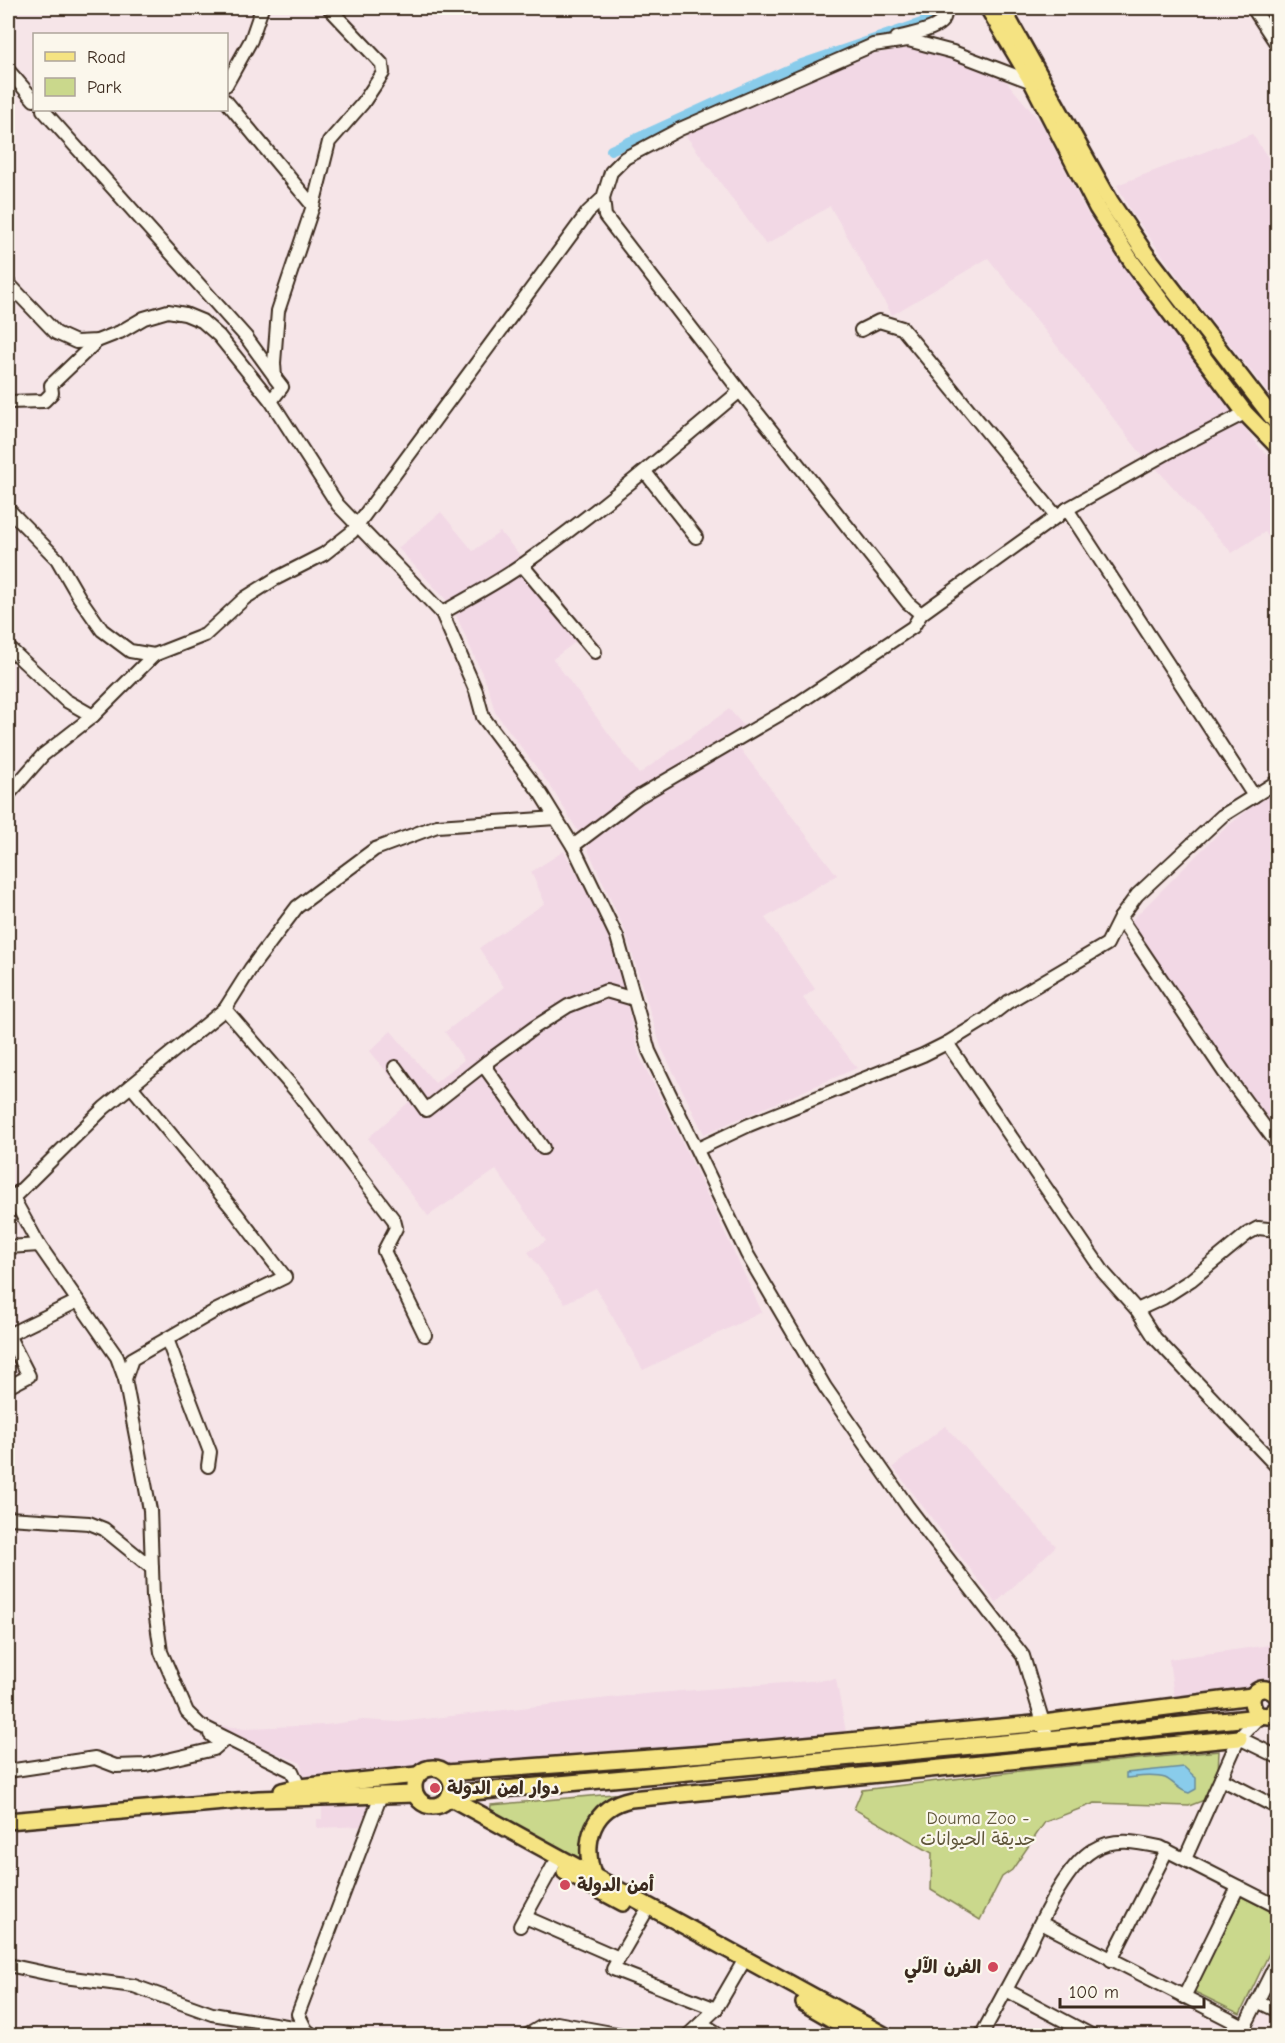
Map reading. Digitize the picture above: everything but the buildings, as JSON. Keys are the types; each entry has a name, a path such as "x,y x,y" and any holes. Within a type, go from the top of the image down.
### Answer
{"main road":[{"path":"988,8 1037,80 1110,201 1145,253 1278,425"},
{"path":"1002,8 1097,208 1132,262 1245,413 1278,447"},
{"path":"446,1773 1044,1723 1252,1696 1263,1689 1272,1691 1277,1702 1269,1716 1259,1715 1259,1717 1048,1739 821,1759 447,1798 431,1806 426,1805 415,1794 414,1781 417,1775 431,1767 446,1773 451,1781 447,1798"},
{"path":"1252,1696 1251,1705 1259,1717"},
{"path":"593,1875 588,1859 588,1848 595,1825 609,1807 620,1801 824,1778 1239,1738"},
{"path":"818,1743 824,1778"},
{"path":"259,1799 299,1787 417,1775"},
{"path":"629,1779 631,1799"},
{"path":"8,1821 259,1799 415,1794"},
{"path":"447,1798 553,1866 644,1915 886,2036"},
{"path":"447,1798 593,1875 860,2035"}],"street":[{"path":"228,81 251,40 262,8"},
{"path":"275,378 278,311 313,206 330,142 363,103 383,73 382,64 329,8"},
{"path":"921,614 909,603 740,391 605,216 603,198 611,172 625,158 680,129 873,45 938,26 943,20 944,8"},
{"path":"1253,8 1278,46"},
{"path":"873,45 908,40 953,52 1037,80"},
{"path":"8,70 33,99"},
{"path":"228,103 313,206"},
{"path":"44,111 246,337 282,387 271,401"},
{"path":"8,795 44,755 93,716 154,655 205,635 245,598 275,579 324,554 351,532 588,212 603,198"},
{"path":"8,283 56,333 76,342 98,341 144,318 168,311 185,314 202,321 219,336 271,401 338,505 442,613 476,691 483,717 541,794 573,846 616,937 649,1051 747,1254 825,1387 908,1507 1023,1656 1048,1739"},
{"path":"861,330 879,321 902,328 1062,513 1254,796"},
{"path":"8,402 44,401 52,393 51,385 98,341"},
{"path":"442,613 522,565 645,472 740,391"},
{"path":"573,846 638,797 794,706 913,627 921,614 1062,513 1167,453 1245,413"},
{"path":"645,472 696,537"},
{"path":"8,508 57,558 79,597 102,630 130,651 154,655"},
{"path":"522,565 595,652"},
{"path":"8,647 64,700 93,716"},
{"path":"698,1149 749,1125 923,1056 986,1019 1008,1002 1107,944 1120,918 1137,895 1222,816 1278,781"},
{"path":"8,1772 95,1758 117,1766 146,1765 214,1749 221,1743 187,1712 161,1652 153,1597 150,1510 125,1379 117,1356 39,1245 10,1195 104,1108 225,1009 251,968 297,907 375,849 437,826 556,818"},
{"path":"1120,918 1255,1116 1278,1145"},
{"path":"395,1067 426,1110 487,1062 568,1006 606,992 634,999"},
{"path":"225,1009 296,1091 394,1220 396,1228 384,1251 425,1335"},
{"path":"947,1043 1104,1272 1137,1310 1155,1338 1278,1468"},
{"path":"487,1062 487,1070 543,1148"},
{"path":"125,1379 132,1359 215,1311 285,1277 236,1213 131,1086"},
{"path":"1137,1310 1163,1298 1191,1280 1247,1234 1258,1228 1278,1230"},
{"path":"8,1247 39,1245"},
{"path":"8,1387 29,1376 8,1335 78,1301"},
{"path":"167,1339 210,1452 208,1466"},
{"path":"8,1518 90,1523 104,1529 152,1568"},
{"path":"1185,1859 1239,1738 1259,1717"},
{"path":"200,1725 292,1771 299,1787"},
{"path":"1239,1738 1278,1757"},
{"path":"1221,1779 1278,1808"},
{"path":"309,2034 298,2014 381,1795"},
{"path":"981,2036 1059,1888 1079,1860 1108,1843 1141,1842 1167,1850 1278,1907"},
{"path":"1111,1960 1167,1850"},
{"path":"553,1866 522,1922 619,1958"},
{"path":"1184,1997 1238,1887"},
{"path":"644,1915 613,1969 716,2009"},
{"path":"1041,1923 1184,1997 1242,2031 1278,1960"},
{"path":"687,2036 716,2009 742,1963"},
{"path":"8,1965 64,1977 134,1986 212,2014 309,2034"},
{"path":"1006,1990 1093,2036"},
{"path":"1257,2001 1278,2011"},
{"path":"526,2036 541,2027 557,2023 628,2036"},
{"path":"701,2023 722,2036"}],"shaded area":[{"path":"909,48 953,56 1006,81 1042,124 1087,213 1123,266 1261,449 1277,462 1277,549 1265,532 1232,553 1142,455 988,258 892,315 830,206 766,245 684,133 872,54"},
{"path":"1252,134 1277,171 1277,404 1194,299 1131,212 1117,185"},
{"path":"441,512 473,551 500,532 587,633 553,659 639,774 729,709 744,726 738,746 837,875 765,918 815,989 803,998 857,1068 704,1134 661,1047 625,931 584,841 551,787 495,712 488,687 452,606 398,548"},
{"path":"1277,786 1277,1141 1130,922 1217,835"},
{"path":"564,851 612,937 639,1055 762,1312 643,1370 596,1288 565,1303 528,1252 546,1241 496,1170 428,1216 368,1138 410,1101 370,1051 391,1031 435,1083 464,1060 445,1032 504,987 479,948 545,903 531,872"},
{"path":"945,1426 1056,1546 996,1603 893,1467"},
{"path":"1277,1644 1277,1685 1174,1697 1169,1659"},
{"path":"836,1679 846,1732 302,1777 301,1763 203,1724 245,1728 325,1725 363,1720 399,1722 644,1694"},
{"path":"369,1805 369,1817 363,1817 363,1826 317,1828 317,1819 322,1819 322,1807"}],"green space":[{"name":"Douma Zoo - حديقة الحيوانات","path":"1219,1751 1218,1774 1207,1799 1189,1806 1095,1803 1045,1822 1012,1870 1002,1877 980,1920 931,1890 932,1853 854,1809 862,1790 1037,1769"},
{"path":"624,1793 610,1802 587,1867 490,1814 491,1805"},
{"path":"1239,1895 1277,1914 1277,1937 1240,2014 1191,1990"}],"water":[{"path":"1184,1767 1196,1778 1196,1789 1189,1793 1165,1778 1145,1776 1126,1778 1126,1773"}],"waterway":[{"path":"611,150 796,66 936,18 937,13 933,8"}],"place":[{"name":"دوار امن الدولة","path":"435,1788"},
{"name":"أمن الدولة","path":"565,1885"},
{"name":"الفرن الآلي","path":"993,1967"}]}
